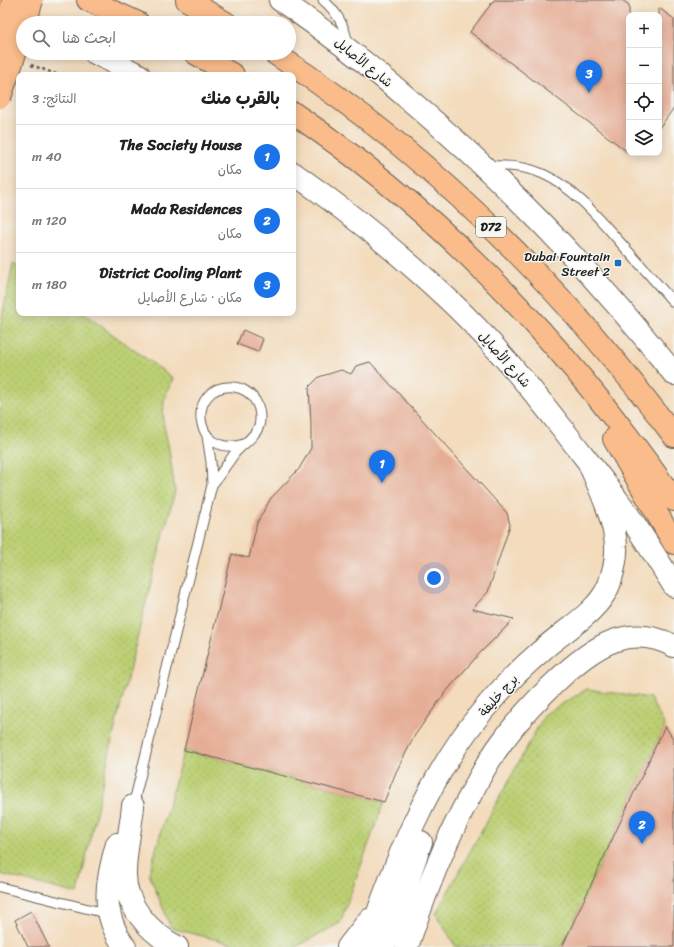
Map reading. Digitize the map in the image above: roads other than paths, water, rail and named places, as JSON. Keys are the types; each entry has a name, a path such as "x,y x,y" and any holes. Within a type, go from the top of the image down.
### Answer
{"main road":[{"path":"13,0 0,59 16,57"},
{"path":"27,16 32,0"},
{"path":"88,0 123,16"},
{"path":"187,0 214,16"},
{"path":"0,97 16,50"},
{"path":"207,60 228,72"},
{"name":"D72","path":"284,60 346,103 396,141 444,182 490,225 534,270 619,366 674,436"},
{"name":"D72","path":"296,116 354,157 398,192 440,229 519,306 591,388 674,500"},
{"path":"591,388 608,429 674,543"}],"street":[{"name":"شارع الأصايل","path":"280,0 349,50 438,124 484,166 545,226 595,280 644,336 674,374"},
{"path":"0,10 16,17"},
{"path":"109,60 133,72"},
{"name":"شارع الأصايل","path":"296,175 376,237 450,301 509,362 536,394 623,508 674,586"},
{"name":"برج خليفة","path":"366,947 380,906 419,810 438,775 464,736 484,709 507,684 540,651 582,618 597,604 608,587 615,568 616,547 612,527 588,461"},
{"path":"407,947 416,919 445,847 463,809 482,771 505,737 522,716 571,668 598,647 619,639 641,636 664,641 674,646"},
{"path":"384,947 426,828 438,775"},
{"path":"125,947 113,927 107,900 109,873 124,823 133,806"},
{"path":"133,806 125,874 129,894 137,912 149,928 164,940 177,947"},
{"path":"348,947 380,906"},
{"path":"416,919 416,947"}],"lane":[{"path":"323,0 336,14 342,25 347,37 349,50"},
{"path":"484,166 504,165 524,168 543,174 560,184 576,196 599,219 674,302"},
{"path":"212,485 244,444 253,436 259,426 260,414 256,402 248,393 238,387 226,386 215,390 207,397 202,406 200,416 201,427 214,443 234,447 244,444"},
{"path":"133,806 212,485 211,462 207,436"},
{"path":"0,887 109,914"}],"place":[{"name":"District Cooling Plant","path":"589,93"},
{"name":"Dubai Fountain Street 2","path":"618,263"},
{"name":"The Society House","path":"382,483"},
{"name":"Mada Residences","path":"642,844"}]}
